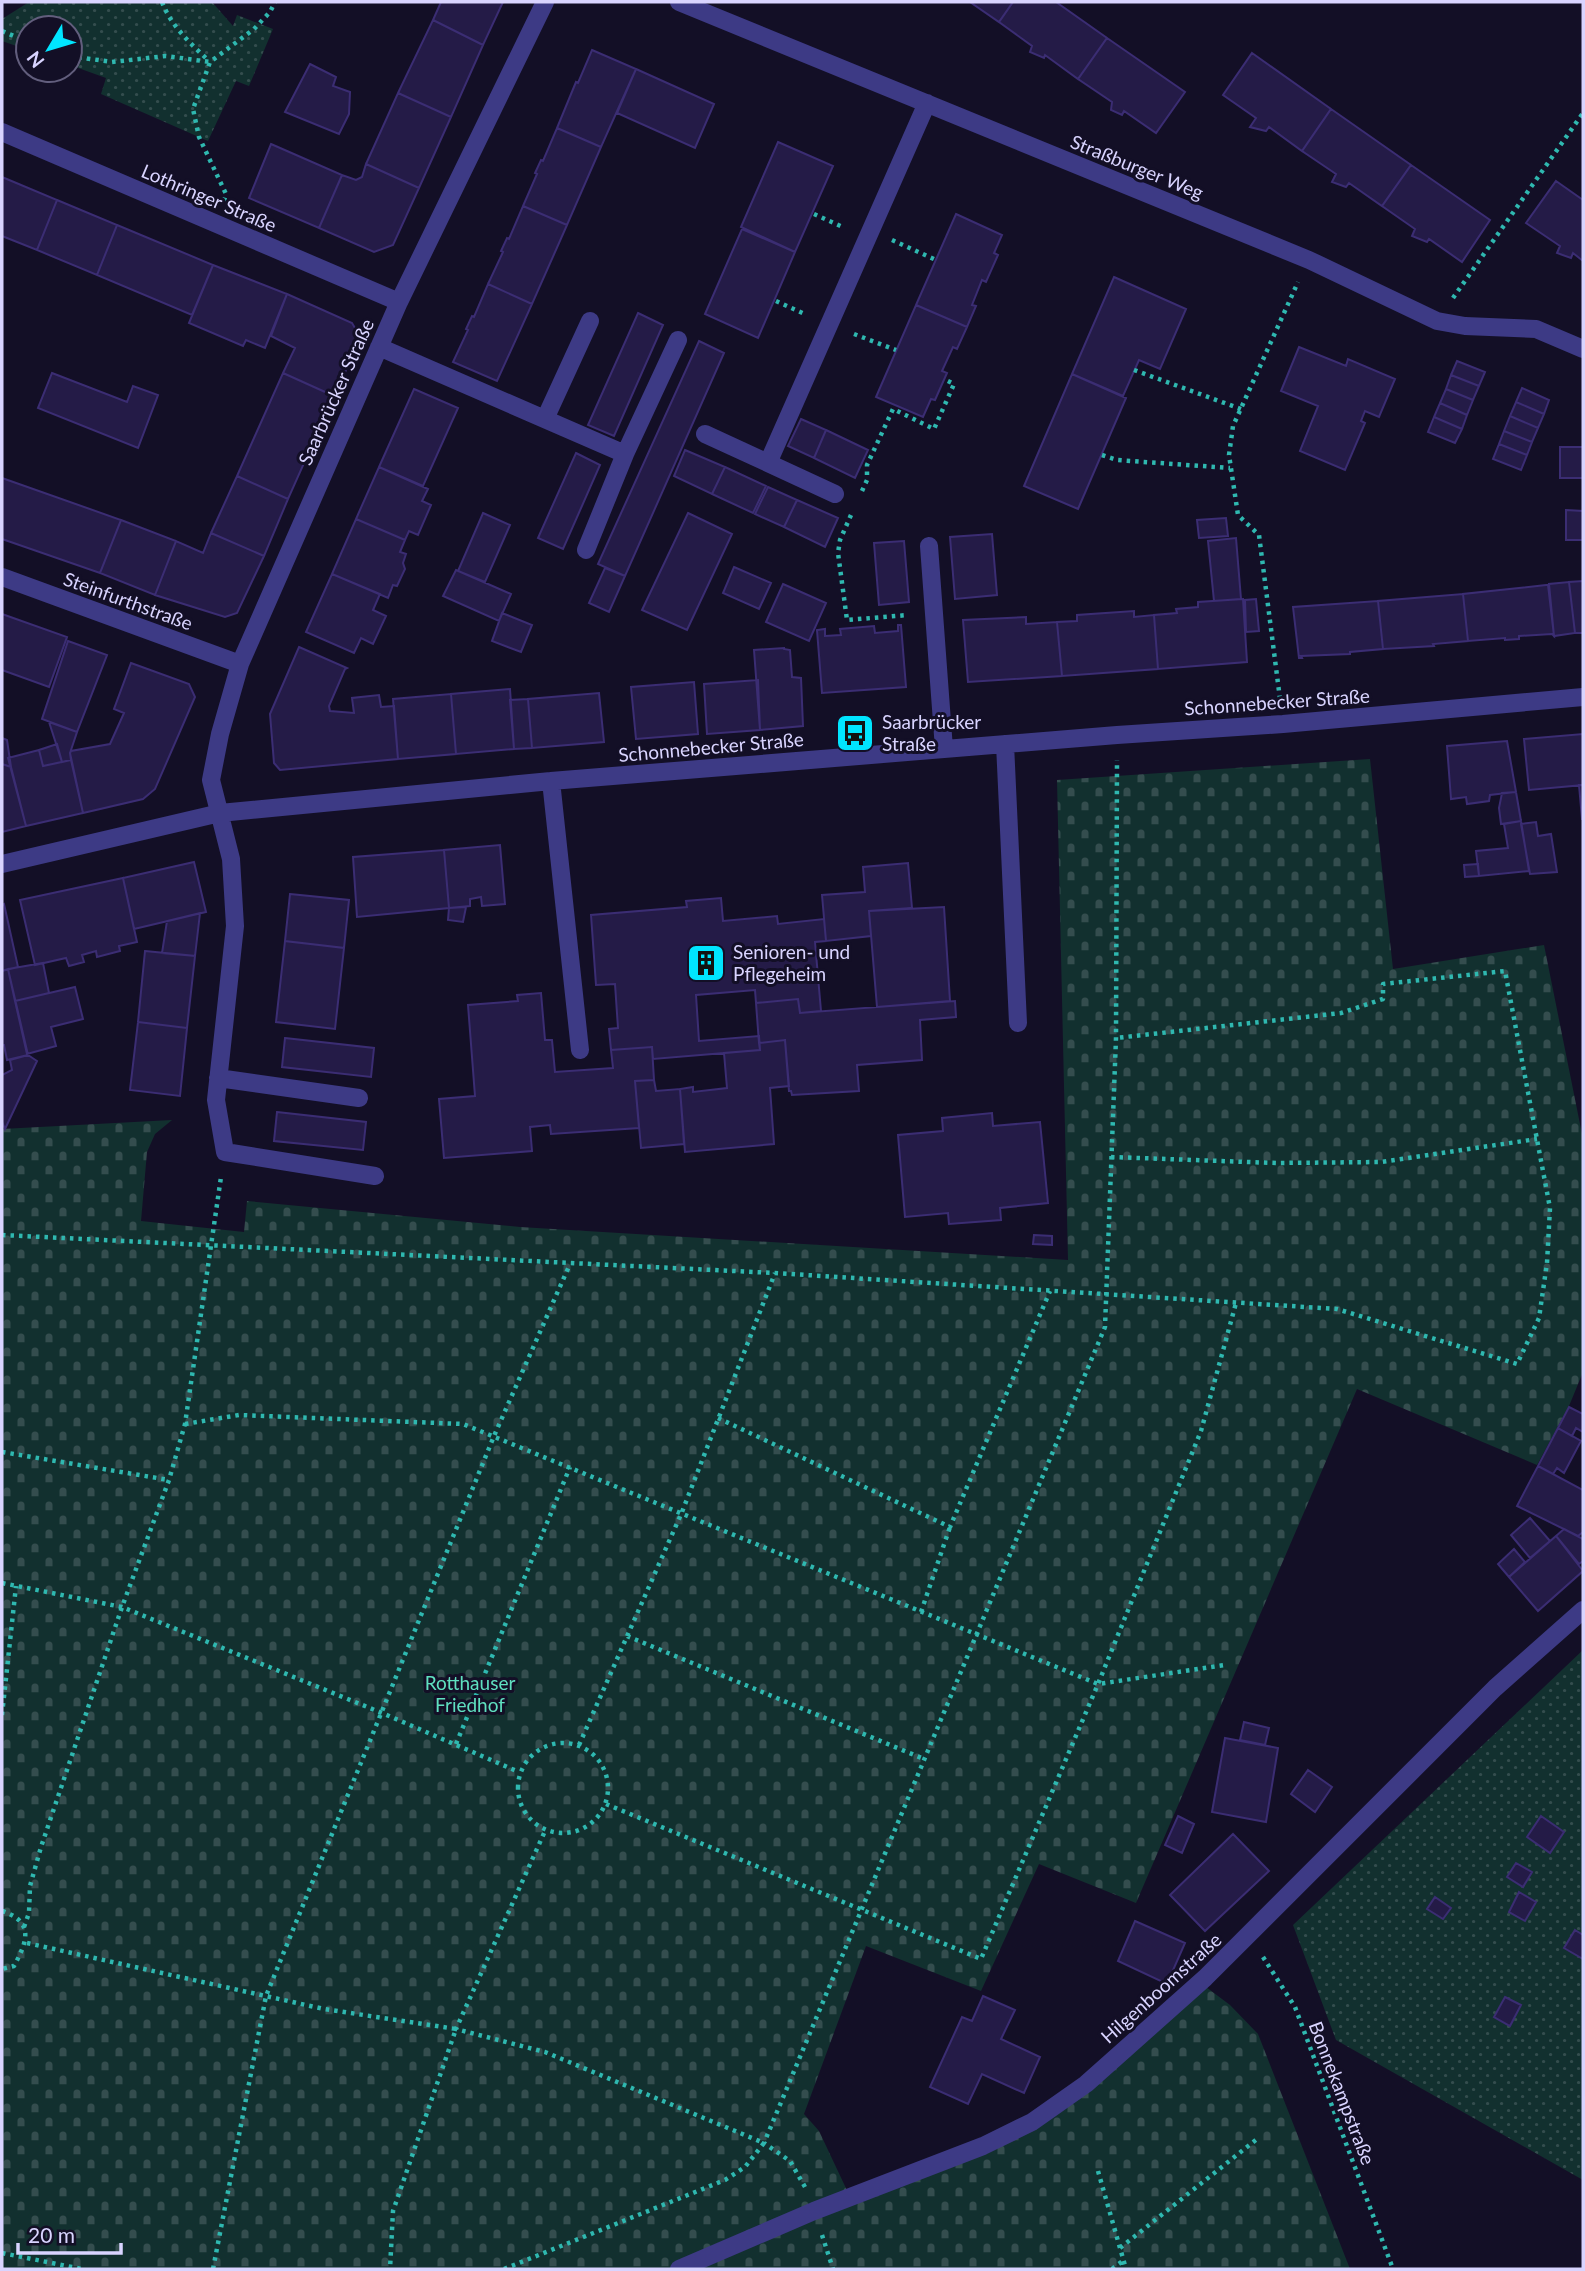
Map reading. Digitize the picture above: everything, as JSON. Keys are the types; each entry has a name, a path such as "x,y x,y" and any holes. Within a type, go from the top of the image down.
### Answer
{"street":[{"name":"Saarbrücker Straße","path":"220,813 211,780 220,734 240,664 399,302 545,2"},
{"name":"Straßburger Weg","path":"679,2 1309,260 1437,321 1465,326 1536,330 1583,349"},
{"path":"768,463 927,103"},
{"name":"Lothringer Straße","path":"2,132 399,302"},
{"path":"545,419 590,321"},
{"path":"586,550 625,454 678,340"},
{"path":"379,347 625,454"},
{"path":"705,434 835,494"},
{"path":"929,546 944,749"},
{"name":"Steinfurthstraße","path":"2,577 240,664"},
{"name":"Schonnebecker Straße","path":"2,864 220,813 551,781 1283,724 1583,697"},
{"path":"1005,744 1018,1023"},
{"path":"551,781 580,1050"},
{"path":"220,813 231,859 235,926 216,1100 225,1152 375,1176"},
{"path":"218,1078 359,1098"},
{"name":"Hilgenboomstraße","path":"679,2269 814,2211 983,2146 1032,2122 1086,2084 1205,1978 1494,1688 1583,1610"}],"path":[{"path":"162,2 166,13 184,37 210,62"},
{"path":"220,226 226,194 199,137 193,109 210,62 254,29 270,12 275,2"},
{"path":"84,59 112,62 166,56 210,62"},
{"path":"1437,321 1583,113"},
{"path":"1283,724 1259,536 1238,515 1230,468 1233,426 1309,260"},
{"path":"1134,370 1241,409"},
{"path":"862,492 867,480 867,465 893,409 934,429 954,384 946,380"},
{"path":"1102,455 1117,460 1230,468"},
{"path":"856,504 838,553 847,620 934,613"},
{"path":"505,2269 725,2180 746,2167 764,2143 1105,1327 1116,1038 1117,735"},
{"path":"2,1235 775,1273 1337,1309 1517,1364 1539,1318 1547,1263 1550,1208 1504,971 1383,984 1383,999 1342,1013 1116,1038"},
{"path":"1111,1157 1276,1163 1381,1162 1536,1139"},
{"path":"24,1927 29,1913 30,1886 41,1847 122,1606 169,1480 185,1424 225,1152"},
{"path":"213,2269 266,1996 494,1436 570,1264"},
{"path":"579,1745 681,1512 775,1273"},
{"path":"921,1612 950,1527 1050,1291"},
{"path":"606,1804 981,1959 1098,1684 1201,1431 1236,1303"},
{"path":"185,1424 239,1415 463,1424 1098,1684 1225,1665"},
{"path":"718,1418 950,1527"},
{"path":"2,1452 169,1480"},
{"path":"456,1745 570,1467"},
{"path":"2,1583 122,1606 519,1772"},
{"path":"2,1715 16,1586"},
{"path":"627,1636 924,1759"},
{"path":"556,1743 579,1745 598,1759 608,1780 606,1804 592,1824 570,1834 545,1831 527,1817 517,1796 519,1772 534,1752 556,1743"},
{"path":"390,2269 393,2211 456,2029 545,1831"},
{"path":"2,1910 13,1914 24,1927 27,1943 14,1966 2,1969"},
{"name":"Bonnekampstraße","path":"1248,1936 1289,1994 1295,2007 1393,2269"},
{"path":"27,1943 324,2008 456,2029 545,2052 764,2143 790,2161 806,2188 833,2269"},
{"path":"1121,2248 1257,2139"},
{"path":"1098,2171 1126,2269"},
{"path":"2,2253 82,2269"},
{"path":"1112,2269 1124,2260"}],"green space":[{"path":"29,2 212,2 233,26 237,15 273,29 249,86 236,81 208,141 101,94 106,78 84,70 84,14 14,14 14,45 2,41 2,19"},
{"name":"Rotthauser Friedhof","path":"1370,759 1393,969 1544,945 1583,1139 1583,1372 1569,1406 1537,1465 1357,1389 1136,1903 1039,1864 981,1991 866,1946 804,2114 819,2131 852,2201 986,2150 1206,1987 1230,2005 1258,2034 1350,2269 2,2269 2,1129 172,1120 155,1134 147,1152 141,1221 244,1232 247,1201 520,1227 1068,1260 1057,780"},
{"path":"1583,1650 1583,2180 1336,2040 1293,1925"}],"building":[{"path":"441,2 503,2 483,45 433,20"},
{"path":"970,2 1013,2 999,22"},
{"path":"1013,2 1056,2 1107,38 1078,79 1045,55 1044,58 1030,52 1032,46 999,22"},
{"path":"433,20 483,45 451,117 398,93"},
{"path":"1107,38 1185,92 1156,133 1124,111 1122,115 1111,110 1112,102 1078,79"},
{"path":"592,50 636,69 601,147 557,128"},
{"path":"1252,53 1331,109 1302,151 1269,127 1266,131 1250,127 1256,118 1223,95"},
{"path":"310,64 336,77 333,86 350,92 349,114 339,134 285,112"},
{"path":"636,69 714,104 695,148 617,113"},
{"path":"398,93 451,117 419,188 366,164"},
{"path":"1331,109 1411,165 1382,206 1349,183 1346,187 1332,182 1336,174 1302,151"},
{"path":"557,128 601,147 567,225 523,206 537,174 535,173"},
{"path":"778,142 833,166 795,252 741,227"},
{"path":"271,144 342,175 319,228 249,198"},
{"path":"366,164 419,188 393,245 374,252 319,228 342,175 356,180 362,177"},
{"path":"1411,165 1490,220 1462,262 1429,239 1427,242 1412,236 1415,229 1382,206"},
{"path":"2,177 57,200 37,250 2,236"},
{"path":"1556,181 1583,200 1583,261 1573,253 1571,258 1557,253 1560,246 1526,223"},
{"path":"57,200 117,225 97,275 37,250"},
{"path":"523,206 567,225 532,304 488,284"},
{"path":"956,214 1002,235 994,253 998,255 986,282 982,280 972,305 976,306 967,327 916,305"},
{"path":"117,225 213,265 192,315 97,275"},
{"path":"742,229 795,252 758,338 705,314"},
{"path":"213,265 287,294 265,348 246,340 243,346 189,323"},
{"path":"1114,277 1186,309 1160,369 1139,360 1123,396 1072,374"},
{"path":"488,284 532,304 497,381 453,362"},
{"path":"287,294 352,323 361,338 334,396 283,373 295,348 271,336"},
{"path":"916,305 967,327 957,349 953,347 942,371 947,373 935,400 931,399 923,417 876,397"},
{"path":"638,313 663,325 614,436 588,425"},
{"path":"699,341 724,353 625,576 598,564"},
{"path":"1299,347 1346,366 1348,359 1395,379 1379,417 1365,411 1361,421 1365,423 1345,470 1300,451 1318,406 1281,391"},
{"path":"1457,361 1485,372 1479,386 1451,375"},
{"path":"52,373 127,402 133,386 158,395 138,448 38,408"},
{"path":"283,373 334,396 288,499 237,476"},
{"path":"1072,374 1126,398 1078,509 1024,486"},
{"path":"1451,375 1479,386 1473,400 1446,389"},
{"path":"1522,388 1549,400 1544,414 1516,402"},
{"path":"414,389 458,408 423,486 379,467"},
{"path":"1446,389 1473,400 1467,415 1440,403"},
{"path":"1516,402 1544,414 1538,428 1510,416"},
{"path":"1440,403 1467,415 1462,429 1434,417"},
{"path":"1510,416 1538,428 1532,442 1504,431"},
{"path":"1434,417 1462,429 1455,443 1428,432"},
{"path":"801,419 826,430 814,458 788,446"},
{"path":"826,430 868,450 855,478 814,458"},
{"path":"1504,431 1532,442 1527,455 1499,444"},
{"path":"1499,444 1527,455 1521,470 1493,459"},
{"path":"1560,447 1583,447 1583,478 1560,478"},
{"path":"685,450 725,467 712,494 674,476"},
{"path":"576,453 600,465 563,549 538,538"},
{"path":"379,467 428,489 422,501 431,505 418,535 409,531 405,540 356,519"},
{"path":"725,467 766,486 753,513 712,494"},
{"path":"237,476 288,499 264,556 211,533"},
{"path":"2,478 121,520 100,573 2,539"},
{"path":"768,487 797,500 784,527 755,514"},
{"path":"797,500 838,518 825,547 784,527"},
{"path":"1566,510 1583,511 1583,540 1566,540"},
{"path":"483,513 510,525 485,582 458,571"},
{"path":"688,513 732,534 687,630 642,610"},
{"path":"1226,518 1228,536 1199,538 1197,520"},
{"path":"356,519 405,540 400,552 406,554 403,563 405,569 397,586 393,585 388,598 332,574"},
{"path":"121,520 176,541 155,595 100,573"},
{"path":"211,533 264,556 237,613 225,617 155,595 176,541 203,553"},
{"path":"992,534 997,595 955,599 950,537"},
{"path":"1236,538 1241,599 1214,601 1208,541"},
{"path":"904,541 909,602 879,605 874,543"},
{"path":"734,567 771,583 759,609 723,593"},
{"path":"605,568 625,576 609,612 589,603"},
{"path":"456,570 511,594 499,621 443,596"},
{"path":"332,574 380,594 373,610 386,616 373,644 361,638 354,653 306,632"},
{"path":"1583,581 1583,633 1575,633 1569,582"},
{"path":"1569,582 1575,633 1554,636 1549,584"},
{"path":"783,584 826,603 809,641 766,622"},
{"path":"1548,585 1554,636 1552,634 1519,636 1519,639 1468,641 1463,594"},
{"path":"1463,594 1468,641 1383,649 1378,601"},
{"path":"1243,599 1247,662 1158,669 1154,615 1177,613 1176,609 1198,607 1198,602"},
{"path":"1256,599 1259,631 1246,632 1245,600"},
{"path":"1378,601 1383,649 1299,658 1293,607"},
{"path":"1134,611 1134,617 1154,615 1158,669 1062,676 1057,622 1077,621 1077,615"},
{"path":"502,613 532,625 521,652 492,641"},
{"path":"2,614 67,637 49,687 2,670"},
{"path":"1026,617 1026,624 1057,622 1062,676 968,682 963,620"},
{"path":"898,625 901,625 906,687 822,693 817,630 825,629 825,636 841,635 840,629 874,626 875,633 898,631"},
{"path":"68,641 107,655 77,732 42,719"},
{"path":"299,647 347,668 329,706 330,711 354,713 352,698 379,695 381,707 394,706 398,759 280,770 274,763 270,714"},
{"path":"754,650 790,650 792,677 801,678 803,726 760,730"},
{"path":"131,663 189,684 195,697 155,789 143,799 83,813 70,753 110,744 124,713 114,709"},
{"path":"758,680 760,730 707,734 704,684"},
{"path":"694,682 698,734 636,739 631,687"},
{"path":"510,689 514,749 456,754 451,694"},
{"path":"599,693 604,742 532,748 528,699"},
{"path":"451,694 456,754 398,759 393,699"},
{"path":"528,699 532,748 514,749 510,700"},
{"path":"49,722 77,732 70,753 71,760 62,762"},
{"path":"1583,734 1583,785 1529,790 1524,739"},
{"path":"2,738 7,740 11,767 2,764"},
{"path":"1507,741 1516,792 1490,795 1489,801 1467,804 1466,797 1451,799 1447,746"},
{"path":"57,744 62,762 43,766 39,750"},
{"path":"39,750 43,766 71,760 83,813 26,826 8,758"},
{"path":"2,764 11,767 26,826 2,832"},
{"path":"1579,785 1583,785 1583,819 1582,819"},
{"path":"1516,792 1521,821 1501,824 1499,808 1502,793"},
{"path":"1521,821 1529,871 1479,876 1476,851 1508,848 1504,824"},
{"path":"1536,822 1538,836 1551,834 1557,872 1530,874 1521,824"},
{"path":"500,845 505,904 482,906 481,897 470,899 470,906 449,908 444,850"},
{"path":"444,850 449,908 357,917 353,857"},
{"path":"194,862 206,912 134,929 123,878"},
{"path":"908,863 912,908 869,911 871,936 826,941 822,895 865,892 863,867"},
{"path":"1478,864 1479,876 1465,877 1464,865"},
{"path":"123,878 137,942 119,946 120,951 97,957 96,951 82,955 84,962 69,966 66,958 35,965 20,900"},
{"path":"290,894 349,900 344,948 285,941"},
{"name":"Senioren- und Pflegeheim","path":"721,898 723,921 777,916 778,924 824,919 826,941 815,942 821,1011 800,1013 798,999 756,1003 755,990 696,995 699,1041 759,1036 760,1050 653,1059 652,1047 611,1050 609,1029 618,1028 615,984 596,985 591,915 687,907 686,901"},
{"path":"4,904 18,967 2,971 2,905"},
{"path":"466,907 463,922 448,920 449,908"},
{"path":"944,907 950,1001 877,1007 869,911"},
{"path":"200,913 195,956 162,953 167,921"},
{"path":"285,941 344,948 335,1029 276,1022"},
{"path":"145,951 195,956 187,1028 138,1022"},
{"path":"43,963 49,993 15,1001 8,969"},
{"path":"8,969 28,1055 7,1060 2,1045 2,971"},
{"path":"75,987 83,1019 51,1027 56,1046 27,1054 15,1001"},
{"path":"541,993 545,1040 552,1040 555,1072 613,1068 611,1050 652,1047 654,1080 635,1081 639,1128 551,1134 550,1125 530,1127 532,1151 444,1158 439,1099 475,1096 468,1005 518,1001 517,995"},
{"path":"798,999 800,1013 955,1001 956,1017 920,1020 922,1060 857,1065 859,1091 792,1095 789,1091 785,1040 759,1043 756,1003"},
{"path":"138,1022 187,1028 180,1096 130,1090"},
{"path":"285,1038 374,1048 371,1077 282,1067"},
{"path":"785,1040 789,1086 770,1088 774,1144 685,1152 680,1089 693,1087 693,1092 727,1088 724,1053 760,1050 759,1043"},
{"path":"28,1055 37,1061 5,1129 2,1122 2,1075 12,1070 10,1060"},
{"path":"654,1080 656,1091 680,1089 684,1144 641,1148 635,1081"},
{"path":"277,1112 366,1122 363,1150 274,1141"},
{"path":"992,1113 993,1126 1040,1122 1048,1203 1000,1208 1001,1220 949,1224 948,1213 905,1217 898,1135 943,1131 942,1118"},
{"path":"1034,1235 1052,1236 1052,1245 1033,1244"},
{"path":"1569,1407 1583,1414 1583,1432 1576,1428 1572,1436 1558,1428"},
{"path":"1558,1428 1581,1441 1564,1473 1557,1468 1553,1474 1538,1466"},
{"path":"1538,1466 1583,1490 1583,1532 1578,1536 1517,1506"},
{"path":"1530,1518 1550,1541 1530,1558 1511,1535"},
{"path":"1564,1529 1583,1539 1583,1561 1579,1564 1556,1536"},
{"path":"1556,1536 1583,1571 1538,1611 1509,1577"},
{"path":"1514,1549 1525,1562 1509,1577 1498,1564"},
{"path":"1244,1722 1269,1728 1265,1745 1240,1740"},
{"path":"1225,1738 1278,1748 1266,1822 1212,1812"},
{"path":"1308,1770 1332,1787 1315,1812 1291,1794"},
{"path":"1178,1816 1194,1824 1182,1853 1165,1845"},
{"path":"1541,1816 1564,1832 1550,1853 1527,1837"},
{"path":"1233,1834 1269,1871 1205,1931 1170,1895"},
{"path":"1516,1863 1532,1872 1523,1887 1507,1877"},
{"path":"1519,1892 1536,1902 1525,1921 1509,1912"},
{"path":"1435,1897 1451,1908 1443,1919 1427,1909"},
{"path":"1135,1921 1185,1943 1167,1984 1118,1961"},
{"path":"1575,1930 1583,1935 1583,1959 1564,1948"},
{"path":"983,1996 1015,2010 1001,2039 1040,2057 1024,2093 982,2074 968,2104 930,2087 962,2017 972,2021"},
{"path":"1505,1997 1521,2005 1510,2026 1494,2017"}],"place":[{"name":"Saarbrücker Straße","path":"855,733"},
{"name":"Senioren- und Pflegeheim","path":"706,963"}]}
